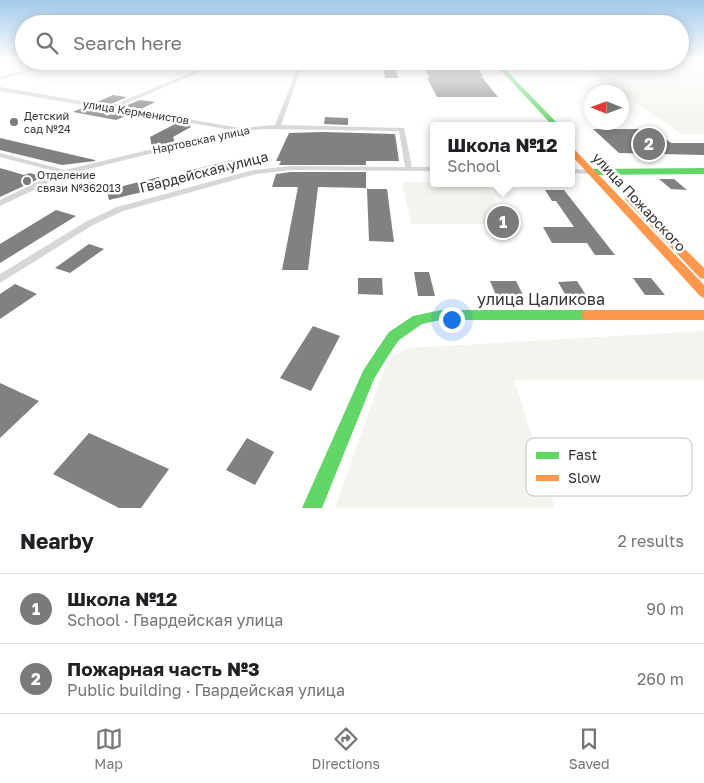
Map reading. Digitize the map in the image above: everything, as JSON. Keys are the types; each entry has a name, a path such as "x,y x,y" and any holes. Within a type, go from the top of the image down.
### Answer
{"main road":[{"path":"510,83 552,122"},
{"path":"513,83 544,122"},
{"name":"улица Пожарского","path":"575,144 704,275"},
{"name":"улица Пожарского","path":"575,155 704,293"},
{"path":"590,172 704,170"},
{"name":"улица Цаликова","path":"312,508 368,376 394,336 418,320 441,315 704,315"}],"street":[{"path":"112,108 171,83"},
{"path":"277,127 294,83"},
{"name":"улица Керменистов","path":"0,89 243,129"},
{"name":"Нартовская улица","path":"0,203 65,172 243,129 277,127 402,129 409,169"},
{"path":"0,155 65,172"},
{"name":"Гвардейская улица","path":"0,279 90,223 120,210 247,174 291,168 430,169"},
{"path":"575,171 590,172"}],"shaded area":[{"path":"607,83 704,83 704,134 682,134 629,99 629,85 610,85"},
{"path":"402,182 430,182 430,187 488,187 507,224 411,224"},
{"path":"704,331 704,380 514,380 533,438 526,438 526,496 551,496 555,508 335,508 382,375 392,355 410,348"}],"building":[{"path":"429,83 486,83 498,97 437,97"},
{"path":"113,95 127,97 111,104 97,102"},
{"path":"140,100 155,102 141,109 125,106"},
{"path":"84,107 129,115 116,120 73,112"},
{"path":"325,117 348,118 348,125 324,124"},
{"path":"177,123 191,125 189,126 191,127 173,137 175,142 152,147 150,137"},
{"path":"652,129 671,143 704,143 704,155 619,153 594,130"},
{"path":"289,133 395,134 399,161 366,161 366,165 279,165 281,161 276,161"},
{"path":"0,138 95,161 62,165 0,150"},
{"path":"250,156 252,164 196,179 191,170"},
{"path":"0,168 24,175 30,173 43,177 0,197"},
{"path":"291,172 366,172 366,188 318,187 308,270 282,270 298,187 272,187 276,174"},
{"path":"159,177 163,187 109,200 107,190"},
{"path":"659,179 674,179 687,190 671,189"},
{"path":"367,189 387,189 394,242 369,241"},
{"path":"545,190 564,190 615,255 595,255 587,243 552,243 543,227 574,227 556,201 552,201"},
{"path":"56,210 76,216 0,263 0,244"},
{"path":"89,244 104,249 70,273 55,268"},
{"path":"414,272 429,272 435,296 418,296"},
{"path":"358,278 382,278 383,295 358,294"},
{"path":"633,278 651,278 665,295 645,295"},
{"path":"490,281 516,281 523,295 496,295"},
{"path":"577,281 589,300 569,301 558,282"},
{"path":"15,284 37,294 0,319 0,294"},
{"path":"313,326 340,336 311,391 280,378"},
{"path":"0,383 39,401 0,438"},
{"path":"89,433 169,469 141,508 119,508 53,474"},
{"path":"247,438 274,452 255,485 226,470"}],"traffic: fast":[{"path":"515,83 553,122"},
{"path":"590,172 704,171"},
{"path":"312,508 368,376 394,336 418,320 441,315 588,315"}],"traffic: slow":[{"path":"575,155 704,293"},
{"path":"628,197 704,275"},
{"path":"588,315 704,315"}],"place":[{"name":"Детский сад №24","path":"14,122"},
{"name":"Пожарная часть №3","path":"649,144"},
{"name":"Отделение связи №362013","path":"27,181"},
{"name":"Школа №12","path":"503,222"}]}
